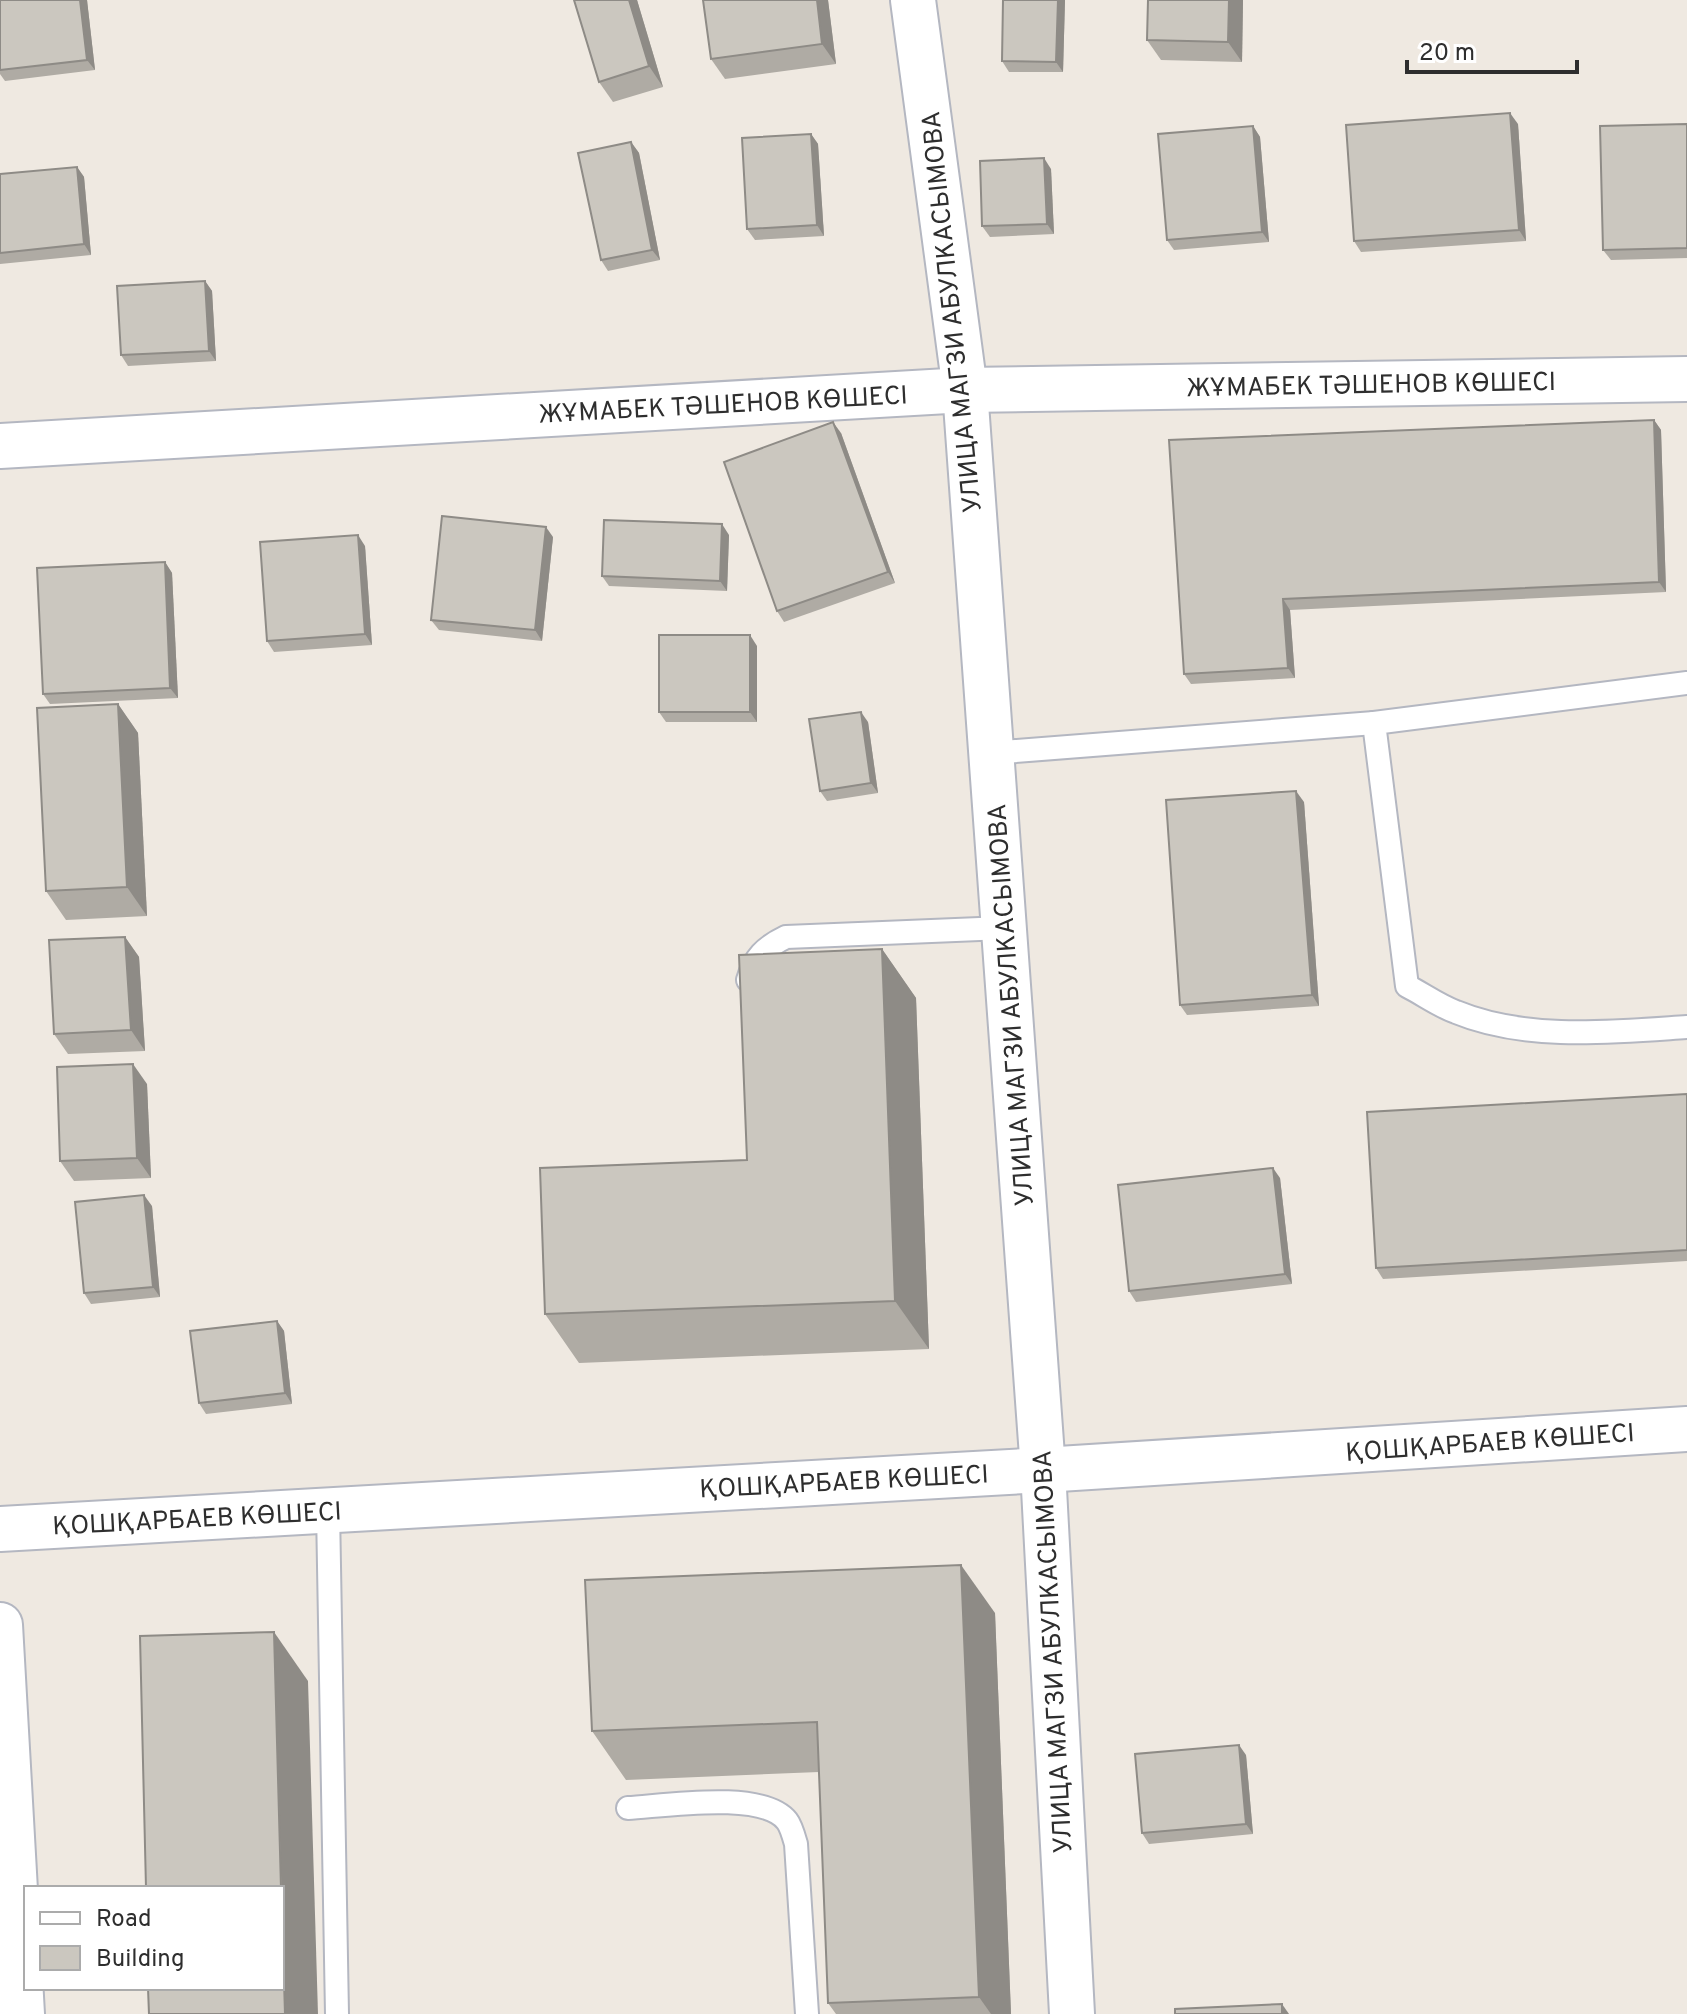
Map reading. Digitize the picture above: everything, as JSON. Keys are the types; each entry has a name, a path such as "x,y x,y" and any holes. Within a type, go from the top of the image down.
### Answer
{"street":[{"name":"УЛИЦА МАГЗИ АБУЛКАСЫМОВА","path":"913,0 965,390 1043,1470 1072,2014"},
{"name":"ЖҰМАБЕК ТӘШЕНОВ КӨШЕСІ","path":"0,446 965,390 1687,379"},
{"name":"ҚОШҚАРБАЕВ КӨШЕСІ","path":"0,1529 1043,1470 1687,1429"},
{"path":"0,1625 22,2014"}],"lane":[{"path":"991,753 1374,723 1687,683"},
{"path":"1374,723 1407,986 1456,1013 1498,1023 1573,1034 1687,1027"},
{"path":"747,1009 749,976 756,958 770,945 786,937 1004,928"},
{"path":"328,1510 337,2014"},
{"path":"628,1808 721,1802 774,1810 788,1821 796,1844 807,2014"}],"building":[{"path":"0,0 80,0 87,60 0,70"},
{"path":"574,0 629,0 649,66 599,82"},
{"path":"703,0 817,0 822,44 711,59"},
{"path":"1003,0 1058,0 1056,62 1002,61"},
{"path":"1148,0 1229,0 1228,42 1147,40"},
{"path":"1510,113 1519,230 1354,241 1346,125"},
{"path":"1687,124 1687,248 1603,250 1600,126"},
{"path":"1253,126 1262,232 1167,240 1158,134"},
{"path":"811,134 817,225 747,229 742,138"},
{"path":"631,142 652,250 601,260 578,153"},
{"path":"1044,158 1047,224 982,226 980,161"},
{"path":"77,167 84,244 0,253 0,174"},
{"path":"205,281 209,351 121,355 117,286"},
{"path":"1654,420 1659,582 1283,599 1288,668 1184,674 1169,440"},
{"path":"833,422 888,572 777,611 724,462"},
{"path":"442,516 546,527 535,630 431,620"},
{"path":"604,520 722,524 720,581 602,576"},
{"path":"358,535 365,634 267,641 260,542"},
{"path":"165,562 170,688 43,694 37,568"},
{"path":"659,635 750,635 750,712 659,712"},
{"path":"118,704 127,887 46,891 37,708"},
{"path":"861,712 871,783 820,791 809,719"},
{"path":"1296,791 1312,995 1180,1005 1166,800"},
{"path":"125,937 131,1030 54,1034 49,940"},
{"path":"882,949 895,1301 545,1314 540,1168 747,1160 739,955"},
{"path":"133,1064 137,1158 60,1161 57,1067"},
{"path":"1687,1094 1687,1250 1376,1268 1367,1112"},
{"path":"1273,1168 1285,1274 1129,1291 1118,1185"},
{"path":"144,1195 153,1287 84,1293 75,1202"},
{"path":"277,1321 285,1393 199,1403 190,1331"},
{"path":"961,1565 979,1997 828,2003 817,1722 592,1731 585,1580"},
{"path":"274,1632 281,1886 146,1886 140,1636"},
{"path":"1239,1745 1246,1824 1142,1833 1135,1754"},
{"path":"284,1980 285,2014 149,2014 148,1990 284,1990"},
{"path":"1282,2004 1282,2014 1175,2014 1175,2009"}]}
